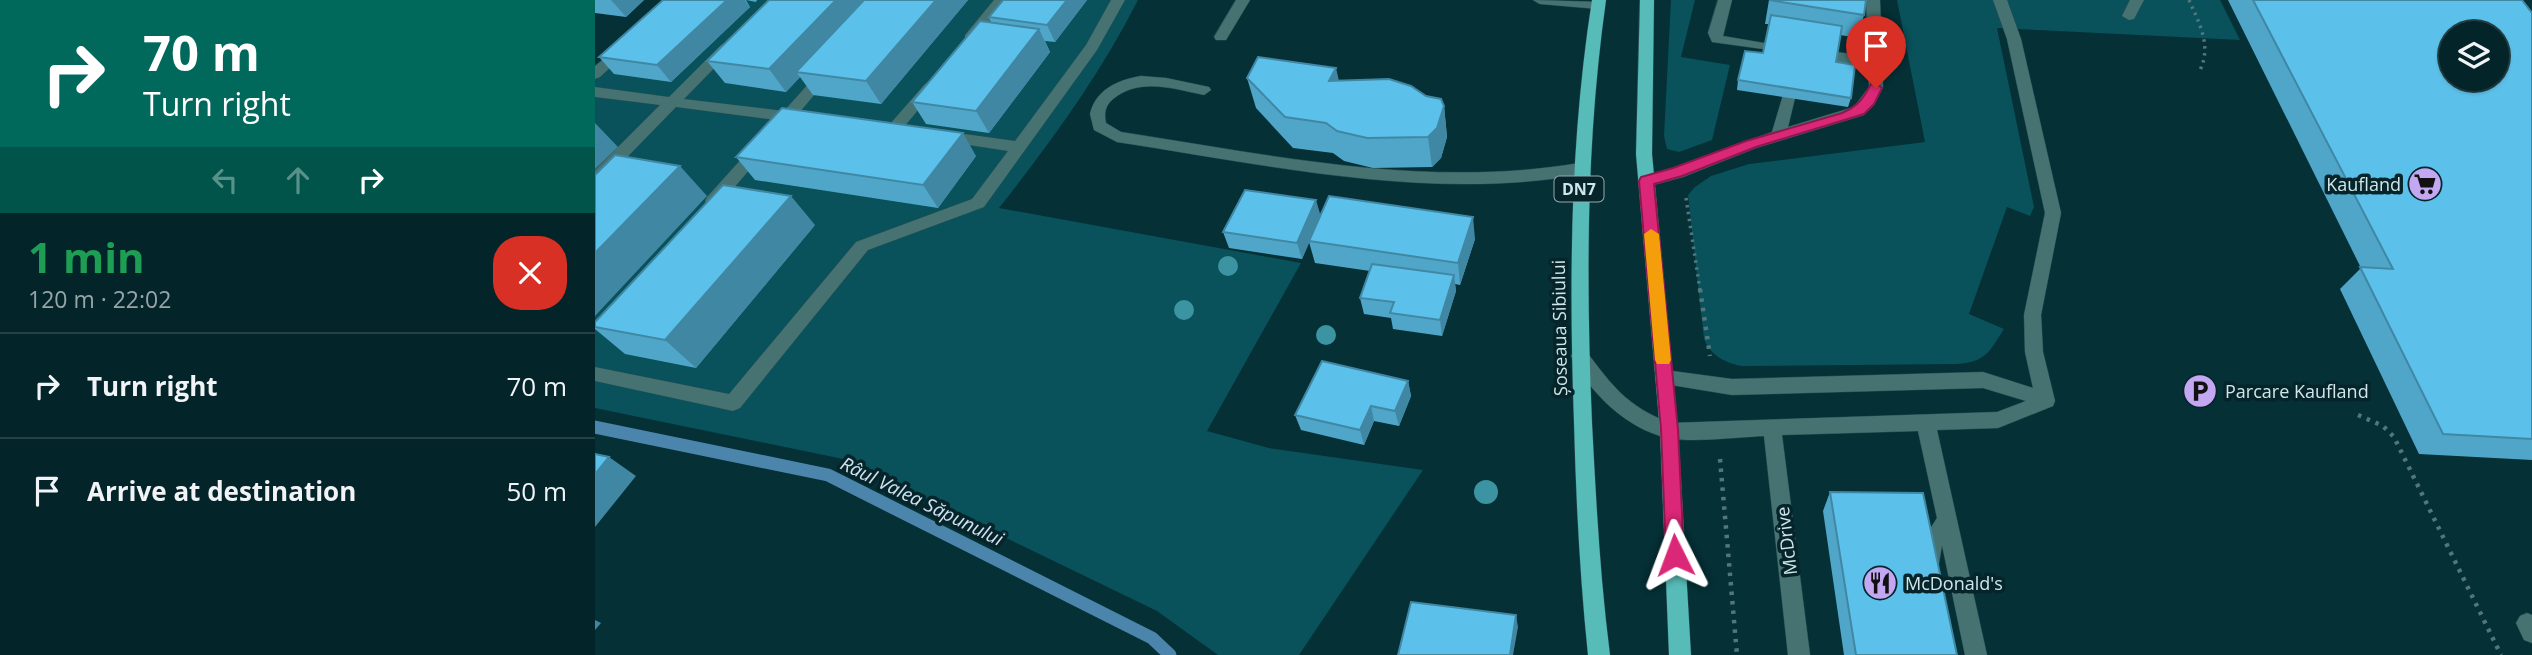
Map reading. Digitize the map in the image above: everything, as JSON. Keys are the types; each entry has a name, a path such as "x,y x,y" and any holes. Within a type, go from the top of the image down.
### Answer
{"main road":[{"path":"1647,0 1644,123 1646,181 1669,430 1680,655"},
{"name":"Șoseaua Sibiului","path":"1598,3 1579,169 1580,356 1590,582 1599,655"}],"street":[{"path":"957,54 1001,0"},
{"path":"595,374 733,403 862,246 978,203 1092,47 1118,0"},
{"path":"1221,37 1243,0"},
{"path":"1540,0 1598,3"},
{"path":"1725,0 1715,33 1717,38 1765,47"},
{"path":"1646,181 1677,173 1779,135 1859,111 1870,101 1876,88 1873,0"},
{"path":"2000,0 2014,39 2053,213 2052,236 2033,306 2035,362 2046,401"},
{"path":"2129,16 2137,0"},
{"path":"595,74 635,37"},
{"path":"595,180 737,37"},
{"path":"1836,57 1875,62"},
{"path":"705,211 839,58"},
{"path":"868,126 901,130 939,76"},
{"path":"1204,90 1144,79 1131,82 1113,90 1102,101 1096,116 1099,126 1117,137 1389,177 1445,181 1545,176 1579,169"},
{"path":"595,92 814,120"},
{"path":"1779,135 1788,98"},
{"path":"932,135 1019,147"},
{"path":"1580,356 1607,392 1637,418 1669,430 1998,420 2046,401"},
{"path":"1665,377 1713,386 1775,387 1983,380 2008,386 2046,401"},
{"path":"1926,423 1976,655"},
{"name":"McDrive","path":"1772,428 1799,655"},
{"path":"1934,580 1930,555 1932,543 1948,518"}],"path":[{"path":"2189,0 2207,46 2208,55 2200,70"},
{"path":"1677,173 1685,192 1700,277 1713,386"},
{"path":"2358,415 2383,426 2395,437 2501,655"},
{"path":"1718,429 1737,655"}],"shaded area":[{"path":"676,0 1138,0 1108,55 1074,107 999,208 1301,263 1207,431 1269,448 1423,470 1299,655 1218,655 1157,611 843,459 595,408 595,74"},
{"path":"1671,0 1695,0 1681,57 1730,65 1712,140 1679,152 1667,149 1664,136"},
{"path":"1897,0 2220,0 2240,40 1997,28 2034,207 2030,216 2007,207 1969,314 2004,329 1990,350 1974,361 1957,364 1742,366 1724,361 1710,350 1704,339 1688,195 1711,176 1749,164 1925,142"}],"building":[{"path":"663,0 727,0 657,65 599,57"},
{"path":"769,0 836,0 769,69 707,61"},
{"path":"864,0 936,0 866,81 796,72"},
{"path":"1003,0 1067,0 1047,25 989,17"},
{"path":"1769,0 1866,0 1864,15"},
{"name":"Kaufland","path":"2253,0 2522,0 2532,13 2532,439 2443,434 2360,267 2393,269"},
{"path":"1771,15 1842,26 1836,62 1855,65 1851,98 1738,80 1745,51 1763,53"},
{"path":"980,21 1039,29 976,111 912,102"},
{"path":"1258,57 1336,68 1329,81 1389,79 1411,86 1426,96 1441,99 1444,106 1437,128 1428,137 1367,138 1337,131 1326,123 1285,117 1247,78"},
{"path":"782,108 963,133 923,185 736,157"},
{"path":"615,155 680,166 595,253 595,175"},
{"path":"723,185 791,196 665,340 595,327 595,322"},
{"path":"1245,190 1316,200 1297,243 1223,232"},
{"path":"1329,196 1473,217 1458,263 1309,241"},
{"path":"1372,264 1454,275 1440,320 1390,313 1394,302 1360,298"},
{"path":"1322,361 1408,381 1395,411 1371,406 1360,430 1295,415"},
{"path":"595,454 609,457 595,474"},
{"name":"McDonald's","path":"1830,492 1923,493 1957,655 1856,655"},
{"path":"1411,602 1516,615 1510,655 1398,655"}],"waterway":[{"name":"Râul Valea Săpunului","path":"595,427 828,475 1152,638 1170,655"}],"slow traffic":[{"path":"1651,234 1663,360"}],"place":[{"name":"Kaufland","path":"2425,184"},
{"name":"Parcare Kaufland","path":"2200,391"},
{"name":"McDonald's","path":"1880,583"}],"route":[{"path":"1675,555 1669,430 1646,181 1677,173 1751,144 1847,116 1859,111 1870,101 1876,88"}]}
